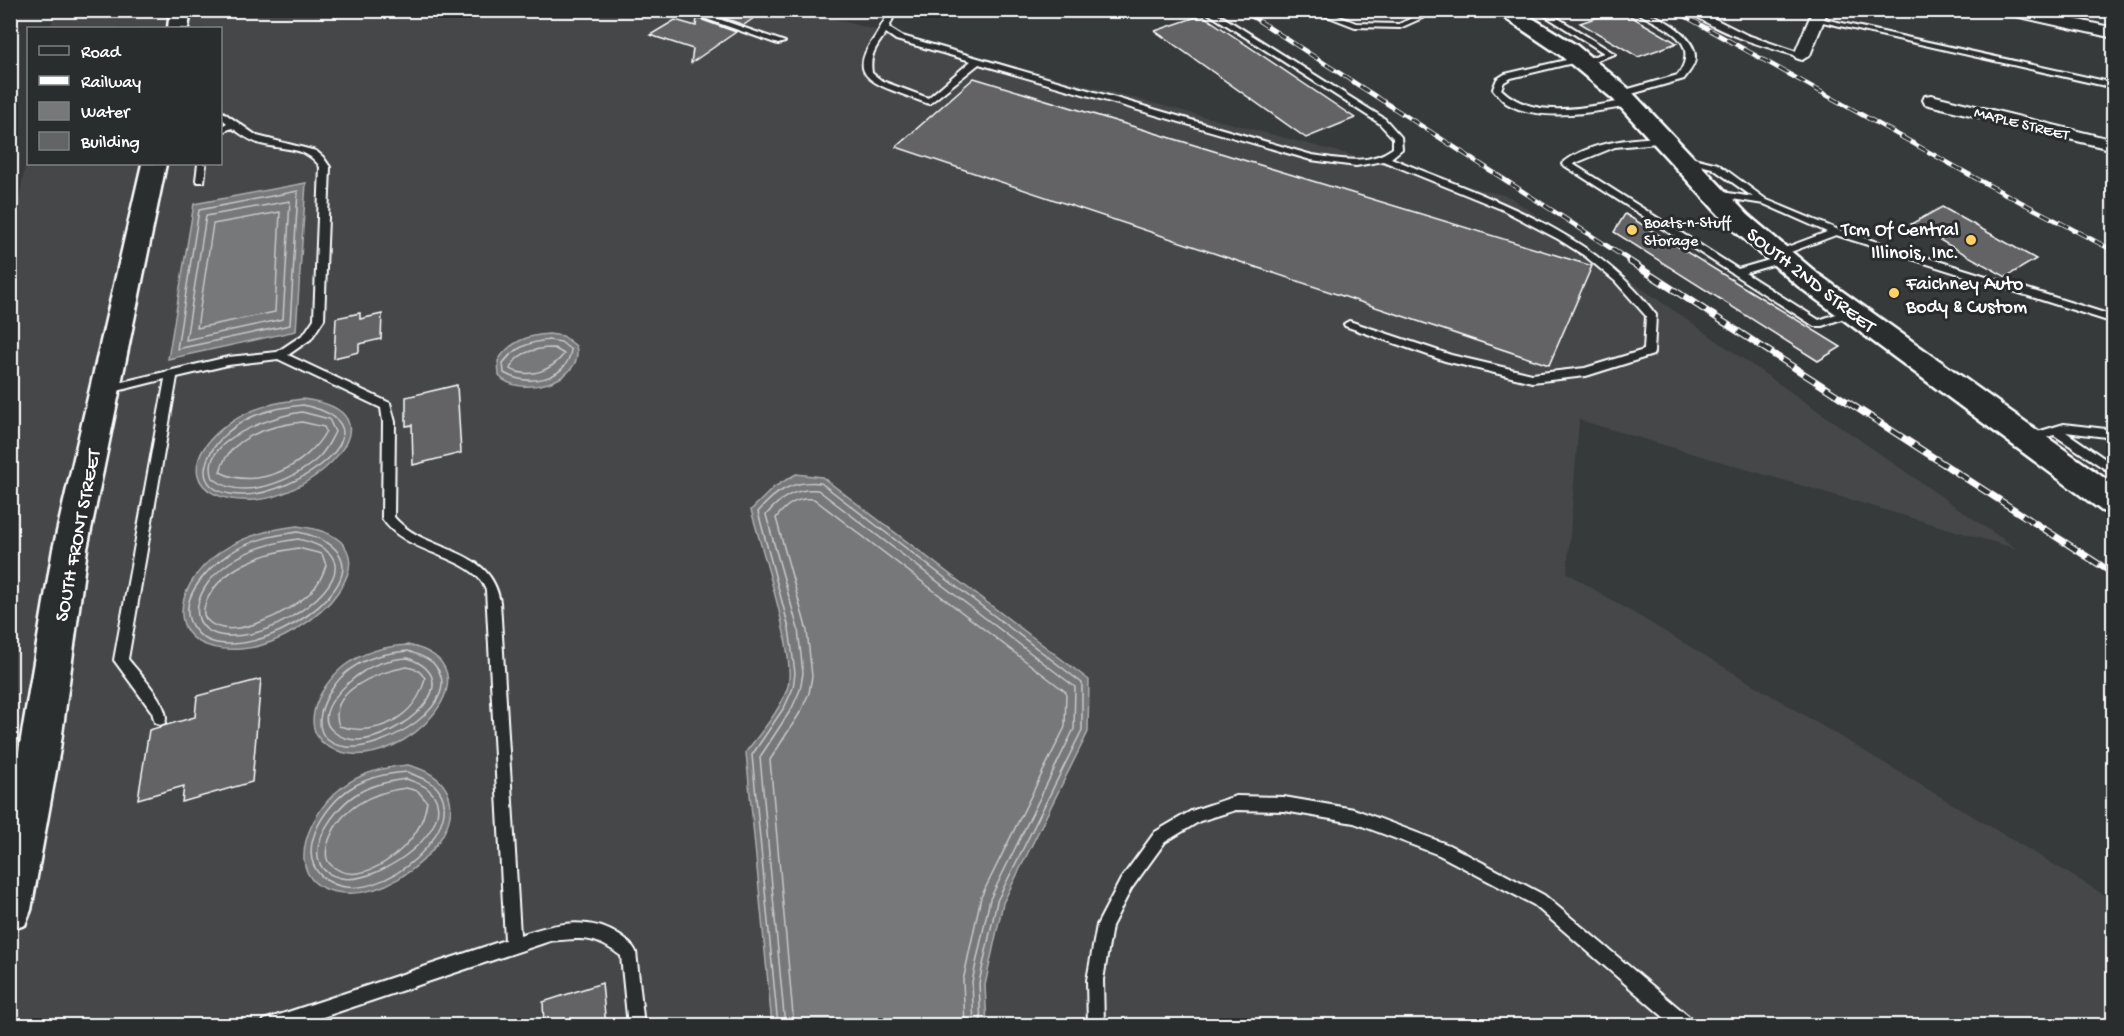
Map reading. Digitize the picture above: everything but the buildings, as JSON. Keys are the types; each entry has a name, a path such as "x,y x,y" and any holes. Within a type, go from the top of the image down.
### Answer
{"street":[{"path":"178,27 181,10"},
{"name":"SOUTH 2ND STREET","path":"1503,10 1582,61 1626,98 1712,194 1780,257 1851,312 2114,502"},
{"path":"2011,10 2114,33"},
{"path":"1802,55 1819,15"},
{"name":"MAPLE STREET","path":"1931,100 2114,145"},
{"name":"SOUTH FRONT STREET","path":"10,909 41,749 70,549 154,165"}],"lane":[{"path":"684,10 781,42"},
{"path":"898,10 890,17 866,62 868,74 879,83 928,101 977,61"},
{"path":"885,29 899,38 1311,157 1372,164 1385,159 1398,148 1396,137 1382,121 1206,10"},
{"path":"1314,10 1355,26 1400,26 1424,18 1437,10"},
{"path":"1412,10 1424,18"},
{"path":"1539,10 1611,54 1508,76 1500,81 1497,89 1503,98 1515,105 1537,111 1626,98 1681,77 1691,62 1690,48 1678,34 1636,10"},
{"path":"1690,10 1716,26 1756,42 1802,55"},
{"path":"1819,15 2114,86"},
{"path":"105,390 228,361 279,355 305,340 315,330 319,319 325,167 320,157 310,152 274,146 254,138 222,114"},
{"path":"222,130 234,123"},
{"path":"1851,312 1818,324 1566,164 1594,149 1622,141 1673,149 1715,166 1766,202 1836,232 2114,320"},
{"path":"1348,324 1449,358 1532,378 1586,372 1649,352 1651,315 1613,274 1569,242 1507,209 1385,159"},
{"path":"201,180 202,165"},
{"path":"1712,194 1766,202"},
{"path":"1737,272 1780,257 1836,232"},
{"path":"279,355 386,406 389,422 388,519 396,530 461,560 478,571 490,584 494,602 513,946"},
{"path":"160,719 159,710 121,660 172,373"},
{"path":"2027,440 2064,428 2114,434"},
{"path":"2056,431 2114,471"},
{"path":"10,764 41,749"},
{"path":"1096,1026 1095,980 1105,925 1126,884 1160,837 1196,816 1236,803 1284,804 1354,816 1444,850 1539,900 1688,1026"},
{"path":"270,1026 550,933 582,931 608,934 628,952 636,1026"}],"shaded area":[{"path":"54,11 804,11 1510,197 2017,549 1579,420 1567,573 2113,900 2113,1025 11,1026 10,249 27,156 27,165 222,165 222,27 51,27"}],"water":[{"path":"306,183 296,331 168,359 194,204"},
{"path":"549,334 563,336 576,346 576,358 571,369 562,377 549,383 521,386 509,383 499,376 498,361 508,349 527,338"},
{"path":"302,399 333,407 347,419 349,435 340,453 323,470 302,485 278,495 255,500 232,499 215,494 203,486 198,475 198,462 204,448 216,434 249,412"},
{"path":"796,474 822,477 1089,680 1088,732 1003,903 985,985 987,1025 772,1025 746,752 781,704 788,686 789,670 782,626 751,510 774,487"},
{"path":"297,526 331,535 347,550 349,569 339,590 321,611 296,630 269,643 241,649 216,648 198,641 187,630 182,616 184,600 191,583 203,567 220,552 238,542 267,531"},
{"path":"408,645 435,656 447,673 445,693 434,714 415,732 392,746 366,754 341,752 326,745 317,736 313,724 314,712 318,699 334,675 351,661 367,653 383,648"},
{"path":"408,765 436,778 449,796 449,818 440,840 422,861 398,879 372,890 345,893 324,888 311,878 305,865 304,849 317,816 328,800 348,783 381,769"}],"railway":[{"path":"1242,10 1632,262"},
{"path":"1674,10 1979,180 2114,251"},
{"path":"1629,261 2114,574"}],"place":[{"name":"Boats-n-Stuff Storage","path":"1632,230"},
{"name":"Tcm Of Central Illinois, Inc.","path":"1971,240"},
{"name":"Faichney Auto Body & Custom","path":"1894,293"}]}
